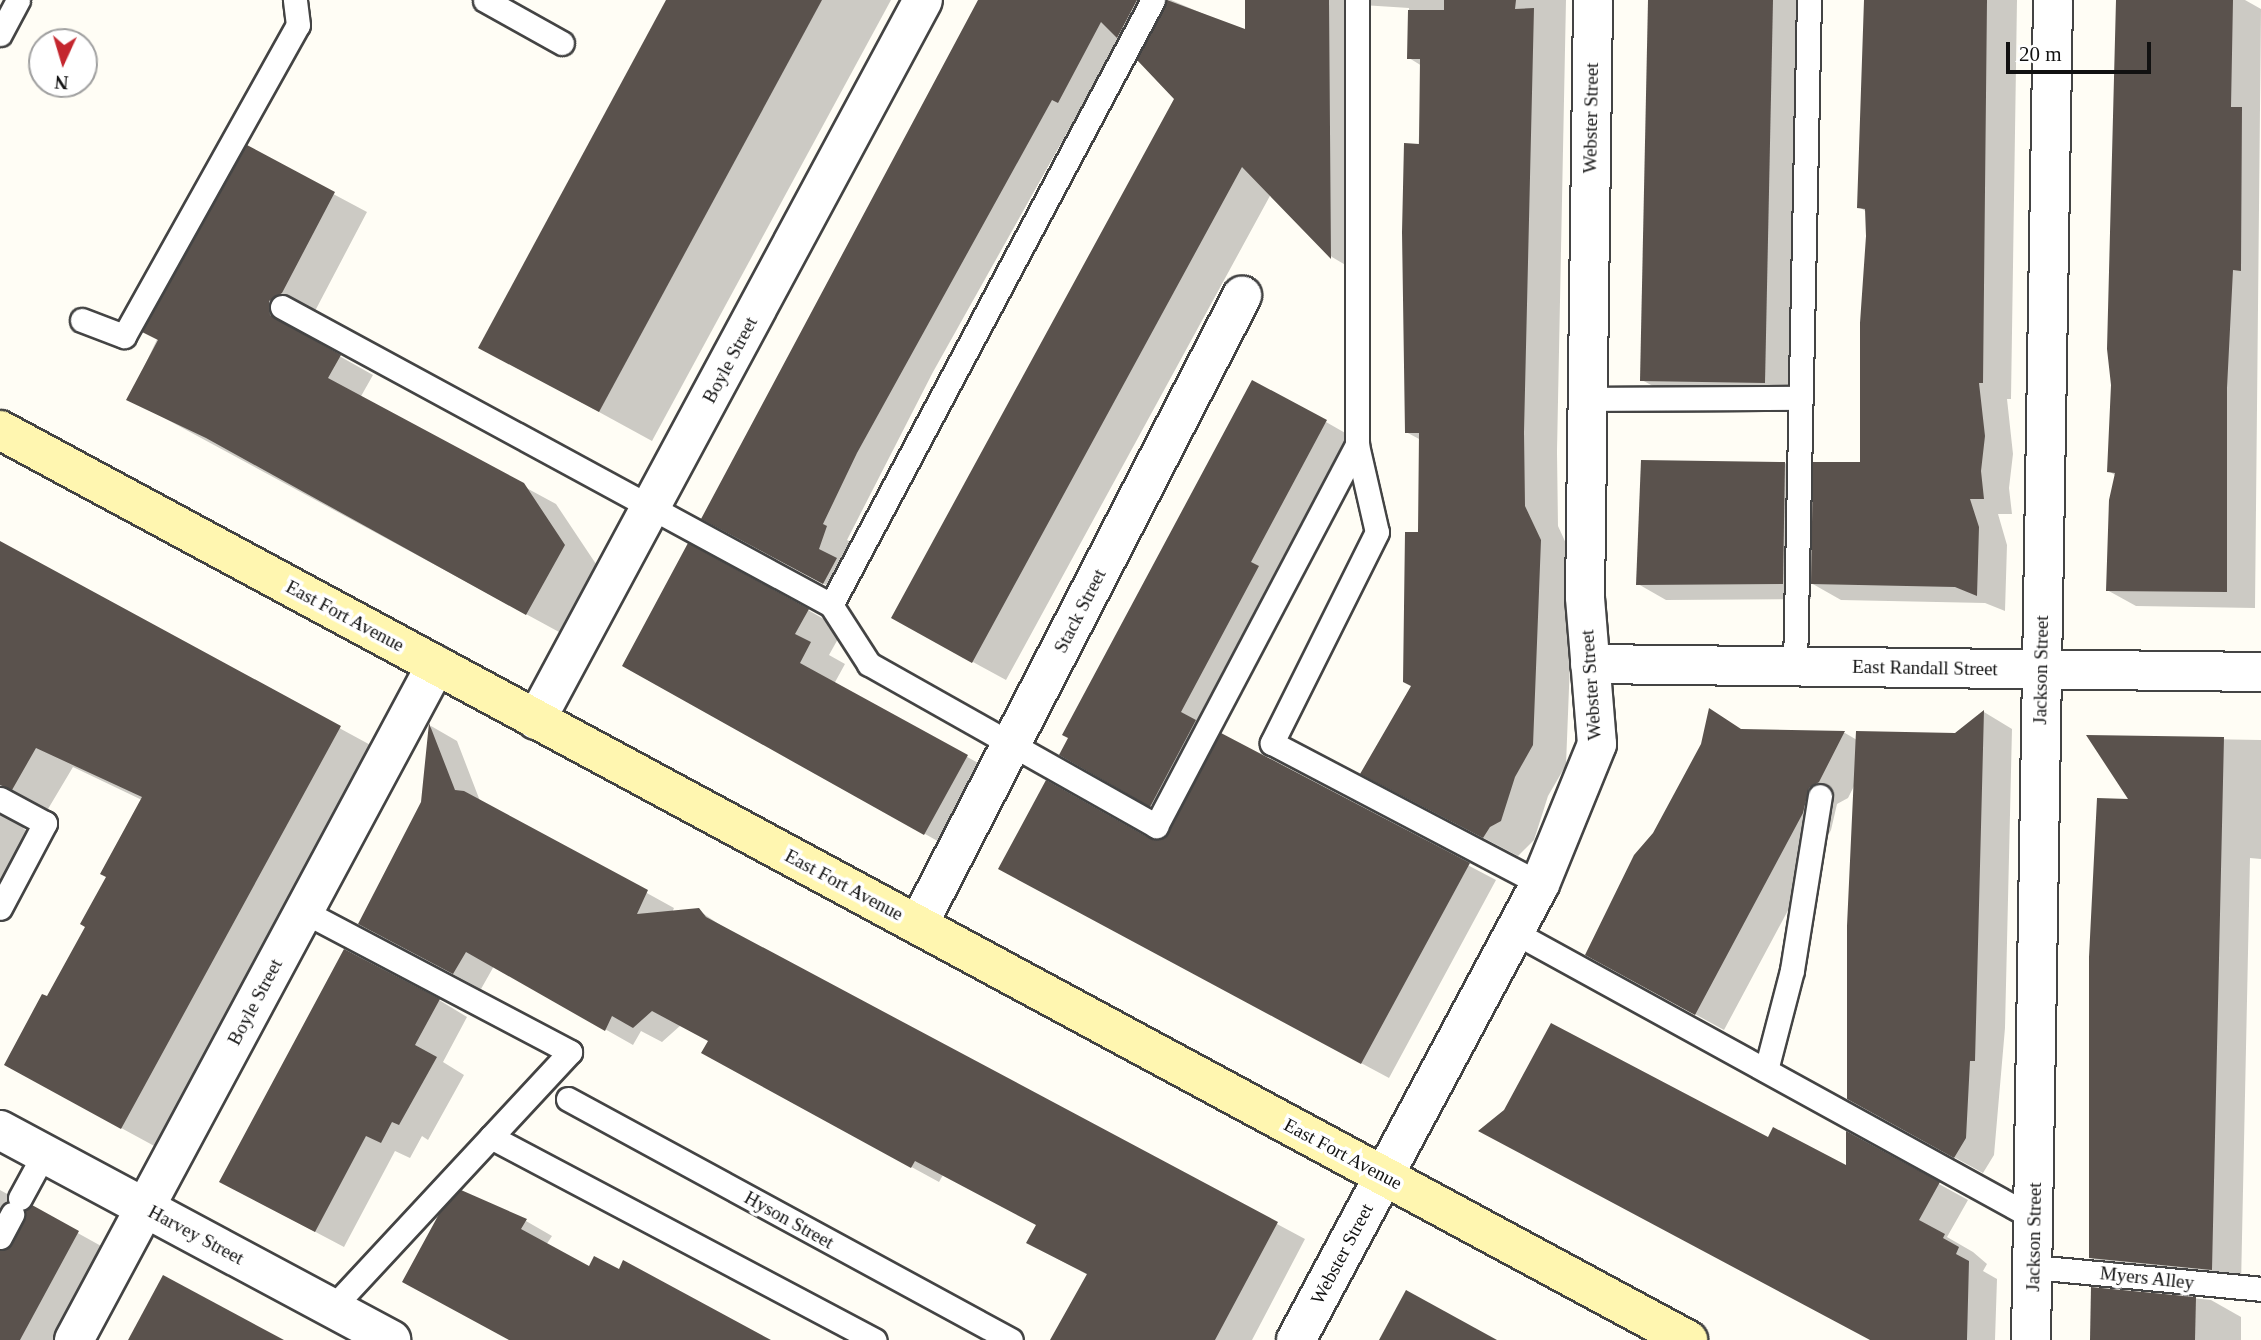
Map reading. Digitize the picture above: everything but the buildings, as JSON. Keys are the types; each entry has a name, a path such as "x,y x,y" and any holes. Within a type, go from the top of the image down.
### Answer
{"street":[{"name":"Boyle Street","path":"536,720 923,0"},
{"name":"Webster Street","path":"1296,1340 1540,884 1597,744 1585,597 1585,399 1593,0"},
{"name":"Jackson Street","path":"2031,1340 2053,0"},
{"name":"Stack Street","path":"918,925 1242,296"},
{"name":"East Fort Avenue","path":"0,430 1688,1340"},
{"name":"East Randall Street","path":"1590,664 2261,672"},
{"name":"Boyle Street","path":"74,1340 436,665"},
{"name":"Harvey Street","path":"0,1130 391,1340"}],"lane":[{"path":"0,34 18,0"},
{"path":"82,320 124,336 298,25 295,0"},
{"path":"485,0 562,43"},
{"path":"831,605 1153,0"},
{"path":"1357,0 1357,445 1377,532 1272,743 1540,884"},
{"path":"1795,667 1810,0"},
{"path":"282,307 831,605 869,664 1156,826 1357,445"},
{"path":"1585,399 1801,398"},
{"path":"1766,1070 1792,970 1820,796"},
{"path":"0,799 45,823 0,908"},
{"path":"303,911 570,1052 332,1308"},
{"path":"1514,932 2034,1218"},
{"name":"Hyson Street","path":"568,1099 1011,1340"},
{"path":"491,1137 876,1340"},
{"path":"0,1237 44,1154"},
{"name":"Myers Alley","path":"2034,1267 2261,1289"}]}
